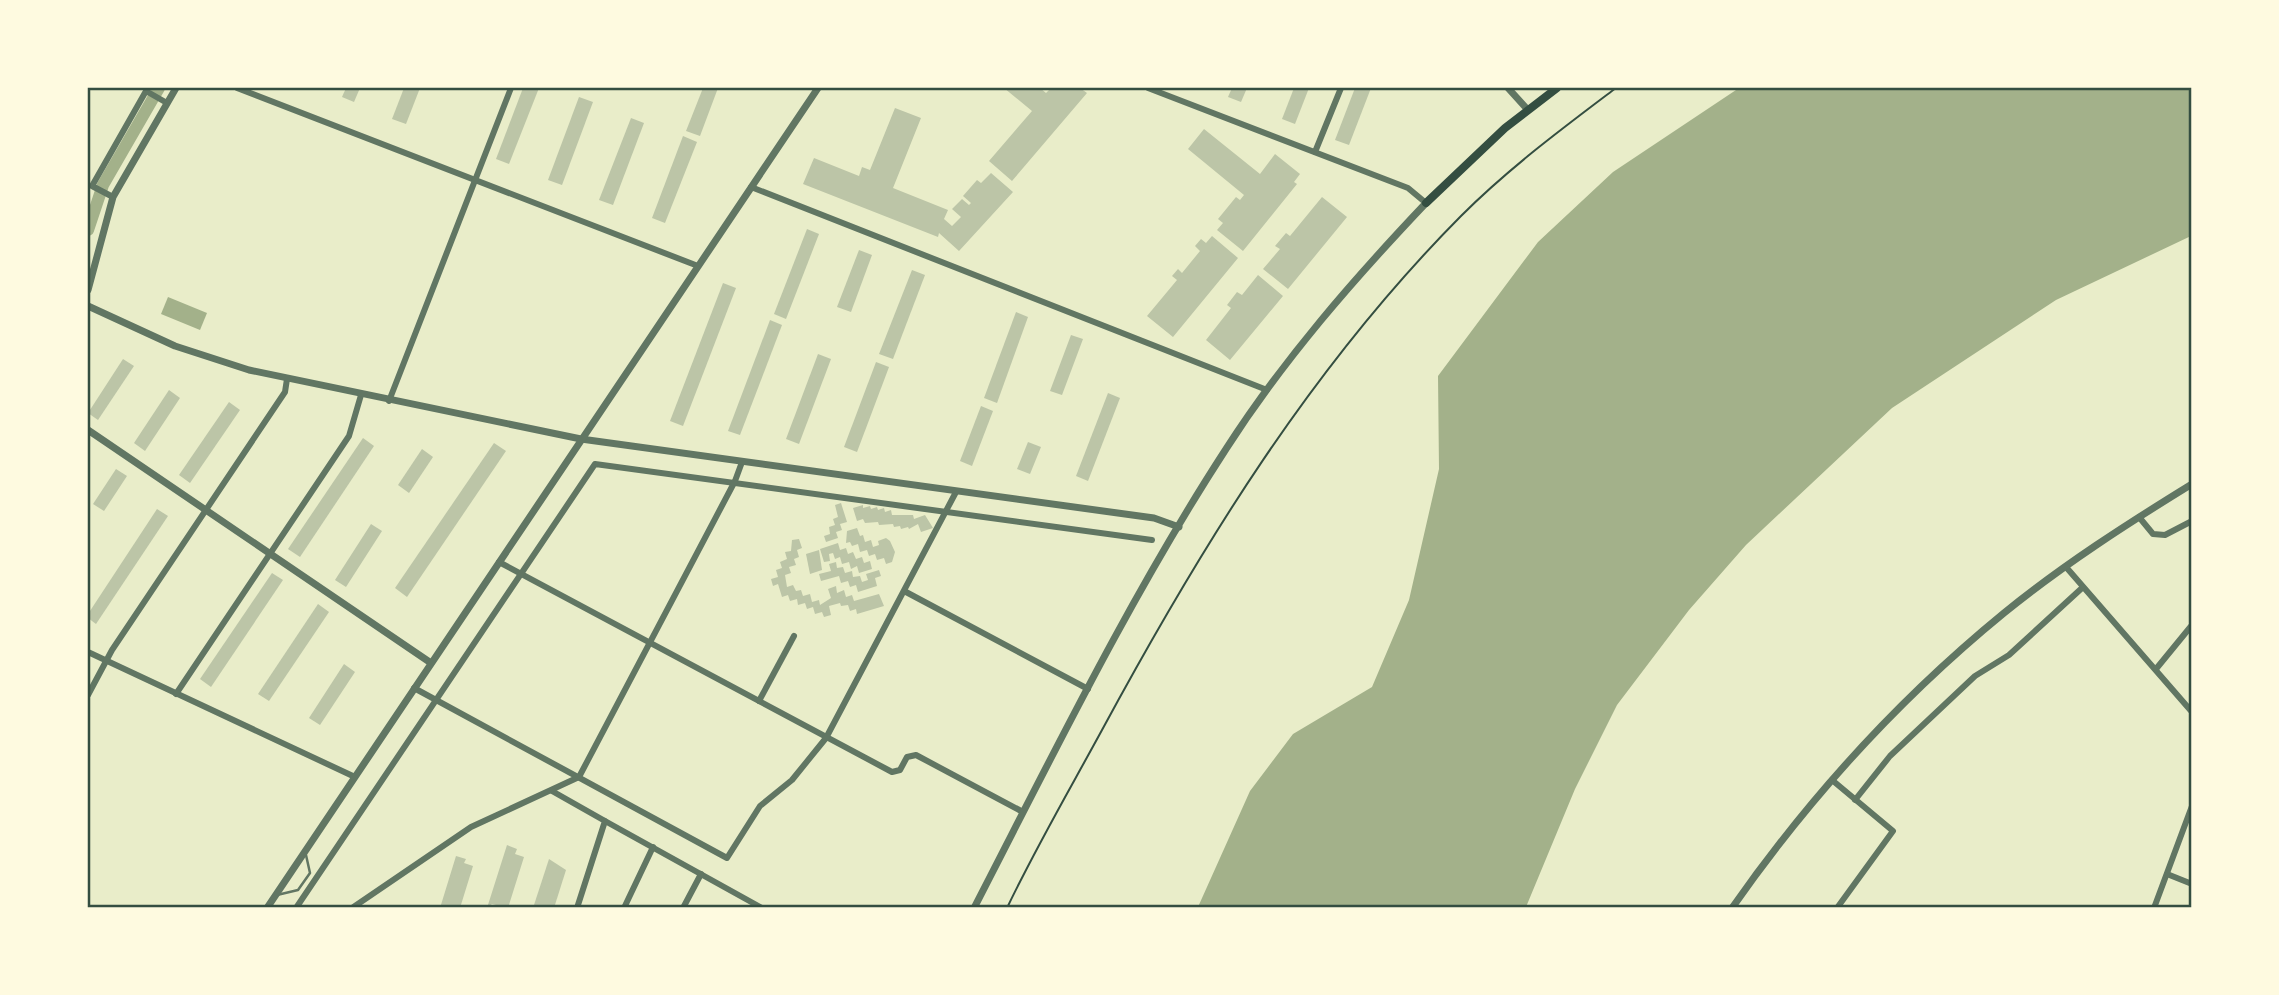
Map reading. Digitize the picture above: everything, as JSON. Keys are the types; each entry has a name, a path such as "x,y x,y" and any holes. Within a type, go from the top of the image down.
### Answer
{"main road":[{"path":"1426,202 1527,109 1557,88"}],"street":[{"path":"88,290 113,197 176,88"},
{"path":"237,88 698,266"},
{"path":"389,401 511,88"},
{"path":"267,908 818,88"},
{"path":"974,908 1088,689 1226,448 1267,390 1354,280 1426,202 1408,188 1153,88"},
{"path":"1315,152 1341,88"},
{"path":"1508,88 1527,109"},
{"path":"113,197 91,185 146,91 167,103"},
{"path":"751,187 1267,390"},
{"path":"88,306 175,346 287,379 389,401 581,439 1154,519 1179,527"},
{"path":"88,695 133,618 285,392 287,379"},
{"path":"176,694 349,436 361,395"},
{"path":"88,430 431,663"},
{"path":"352,908 471,827 552,792 579,777 735,481 742,462"},
{"path":"296,908 595,464 1152,540"},
{"path":"1731,908 1775,848 1832,780 1882,725 1961,650 2066,567 2192,484"},
{"path":"414,688 727,858 760,806 792,780 826,738 906,592 956,492"},
{"path":"2139,517 2153,534 2165,535 2192,521"},
{"path":"499,562 892,772 901,770 907,757 916,755 1023,811"},
{"path":"2066,567 2192,712"},
{"path":"1856,800 1899,747 1975,676 2009,655 2082,588"},
{"path":"906,592 1088,689"},
{"path":"2156,669 2192,625"},
{"path":"759,701 794,636"},
{"path":"88,652 355,776"},
{"path":"1832,780 1894,831 1837,908"},
{"path":"552,792 762,908"},
{"path":"2154,908 2192,806"},
{"path":"577,908 605,821"},
{"path":"624,908 653,847"},
{"path":"683,908 701,874"},
{"path":"2167,874 2192,884"},
{"path":"740,908 745,898"}],"lane":[{"path":"276,895 298,890 310,873 305,852"}],"path":[{"path":"1007,908 1150,641 1263,458 1323,373 1462,216 1517,165 1616,88"}],"shaded area":[{"path":"1739,88 2191,88 2191,236 2056,300 1892,408 1746,545 1689,610 1617,705 1575,789 1526,907 1198,907 1250,791 1293,734 1372,687 1409,600 1439,469 1438,376 1538,242 1613,172"},
{"path":"168,297 207,313 200,330 161,314"}],"building":[{"path":"346,88 360,88 354,102 342,97"},
{"path":"404,88 420,88 406,124 392,119"},
{"path":"523,88 539,88 509,164 496,159"},
{"path":"703,88 718,88 700,136 686,131"},
{"path":"1004,88 1040,88 1046,93 1051,88 1080,88 1087,93 1012,181 989,161 1032,111"},
{"path":"1232,88 1247,88 1241,102 1228,97"},
{"path":"1294,88 1309,88 1295,124 1282,119"},
{"path":"1355,88 1371,88 1349,145 1335,140"},
{"path":"579,97 593,102 562,185 548,180"},
{"path":"895,108 921,118 893,188 948,210 944,219 952,226 961,217 952,209 962,199 969,205 971,203 963,196 977,180 981,183 991,173 1013,192 959,251 939,233 938,237 803,184 814,158 859,176 862,167 870,170"},
{"path":"631,118 644,123 613,205 599,200"},
{"path":"1204,129 1260,174 1275,154 1300,174 1294,182 1297,184 1243,251 1217,230 1223,223 1218,219 1236,197 1240,200 1244,195 1188,149"},
{"path":"683,136 697,142 665,223 652,218"},
{"path":"1322,197 1347,217 1288,289 1263,269 1280,249 1275,246 1286,233 1290,236"},
{"path":"807,229 819,234 786,319 774,314"},
{"path":"1212,236 1238,258 1173,337 1147,316 1177,280 1172,276 1178,269 1182,273 1200,251 1195,246 1201,239 1206,243"},
{"path":"859,250 872,255 851,312 837,307"},
{"path":"912,270 925,275 893,359 879,354"},
{"path":"1258,275 1283,296 1230,360 1206,340 1231,308 1227,305 1237,292 1242,295"},
{"path":"723,283 736,288 683,426 670,421"},
{"path":"1016,312 1028,317 997,403 984,398"},
{"path":"770,320 782,325 740,435 728,431"},
{"path":"1071,335 1083,339 1062,395 1050,391"},
{"path":"818,354 831,359 799,444 786,439"},
{"path":"123,359 134,366 98,420 88,413"},
{"path":"876,362 889,367 857,452 844,447"},
{"path":"169,390 180,398 145,451 134,443"},
{"path":"1108,393 1120,398 1088,481 1076,476"},
{"path":"229,402 240,410 190,483 179,475"},
{"path":"981,406 993,411 972,466 960,461"},
{"path":"363,438 374,446 300,557 288,549"},
{"path":"1028,442 1041,447 1030,474 1017,469"},
{"path":"494,443 506,451 407,597 395,588"},
{"path":"422,449 433,457 409,493 398,485"},
{"path":"116,469 127,476 104,511 93,504"},
{"path":"841,503 847,522 840,524 842,530 836,532 838,538 826,542 824,536 830,534 829,527 835,525 833,519 838,517 835,505"},
{"path":"863,505 863,508 884,508 885,512 891,510 892,515 913,515 914,519 925,515 933,528 921,532 918,524 909,529 901,529 893,524 865,523 863,519 857,521 853,508"},
{"path":"157,509 168,516 96,624 88,618 88,614"},
{"path":"371,524 382,531 346,587 335,580"},
{"path":"857,528 865,542 871,540 873,547 886,538 890,541 895,552 892,562 886,564 884,558 877,560 875,554 869,556 867,550 860,552 858,544 852,546 850,542 846,543 847,531"},
{"path":"799,539 802,548 797,550 799,557 794,559 796,565 789,567 791,573 785,575 787,587 793,585 796,591 801,590 803,596 810,594 812,602 819,600 820,605 831,598 828,589 836,586 837,593 844,590 846,597 852,595 854,601 879,594 884,606 857,614 856,609 850,611 848,605 841,606 840,603 829,606 831,615 824,617 822,612 815,614 813,607 807,609 805,603 798,605 797,599 790,601 788,595 782,597 778,584 773,586 771,579 778,577 776,570 782,568 780,562 787,559 785,552 791,551 792,540"},
{"path":"838,543 840,550 846,548 848,554 853,552 856,559 862,557 864,563 870,561 872,569 859,573 857,566 851,569 849,562 842,564 840,557 835,559 833,553 829,554 830,561 824,562 820,549"},
{"path":"819,550 822,570 810,574 806,554"},
{"path":"836,562 837,568 843,567 845,573 852,571 853,577 860,576 862,582 868,580 866,574 879,570 881,576 875,578 877,586 858,592 856,585 850,587 848,581 841,583 839,576 821,581 819,574 831,571 829,564"},
{"path":"272,573 283,580 211,687 200,679"},
{"path":"318,604 329,612 269,701 258,694"},
{"path":"344,664 355,672 320,725 309,718"},
{"path":"507,845 517,849 515,854 524,857 508,908 492,904 487,908"},
{"path":"456,856 466,859 464,863 473,866 460,908 440,908"},
{"path":"549,859 566,870 554,908 533,908"}],"waterway":[{"path":"88,230 103,185 159,88"}]}
